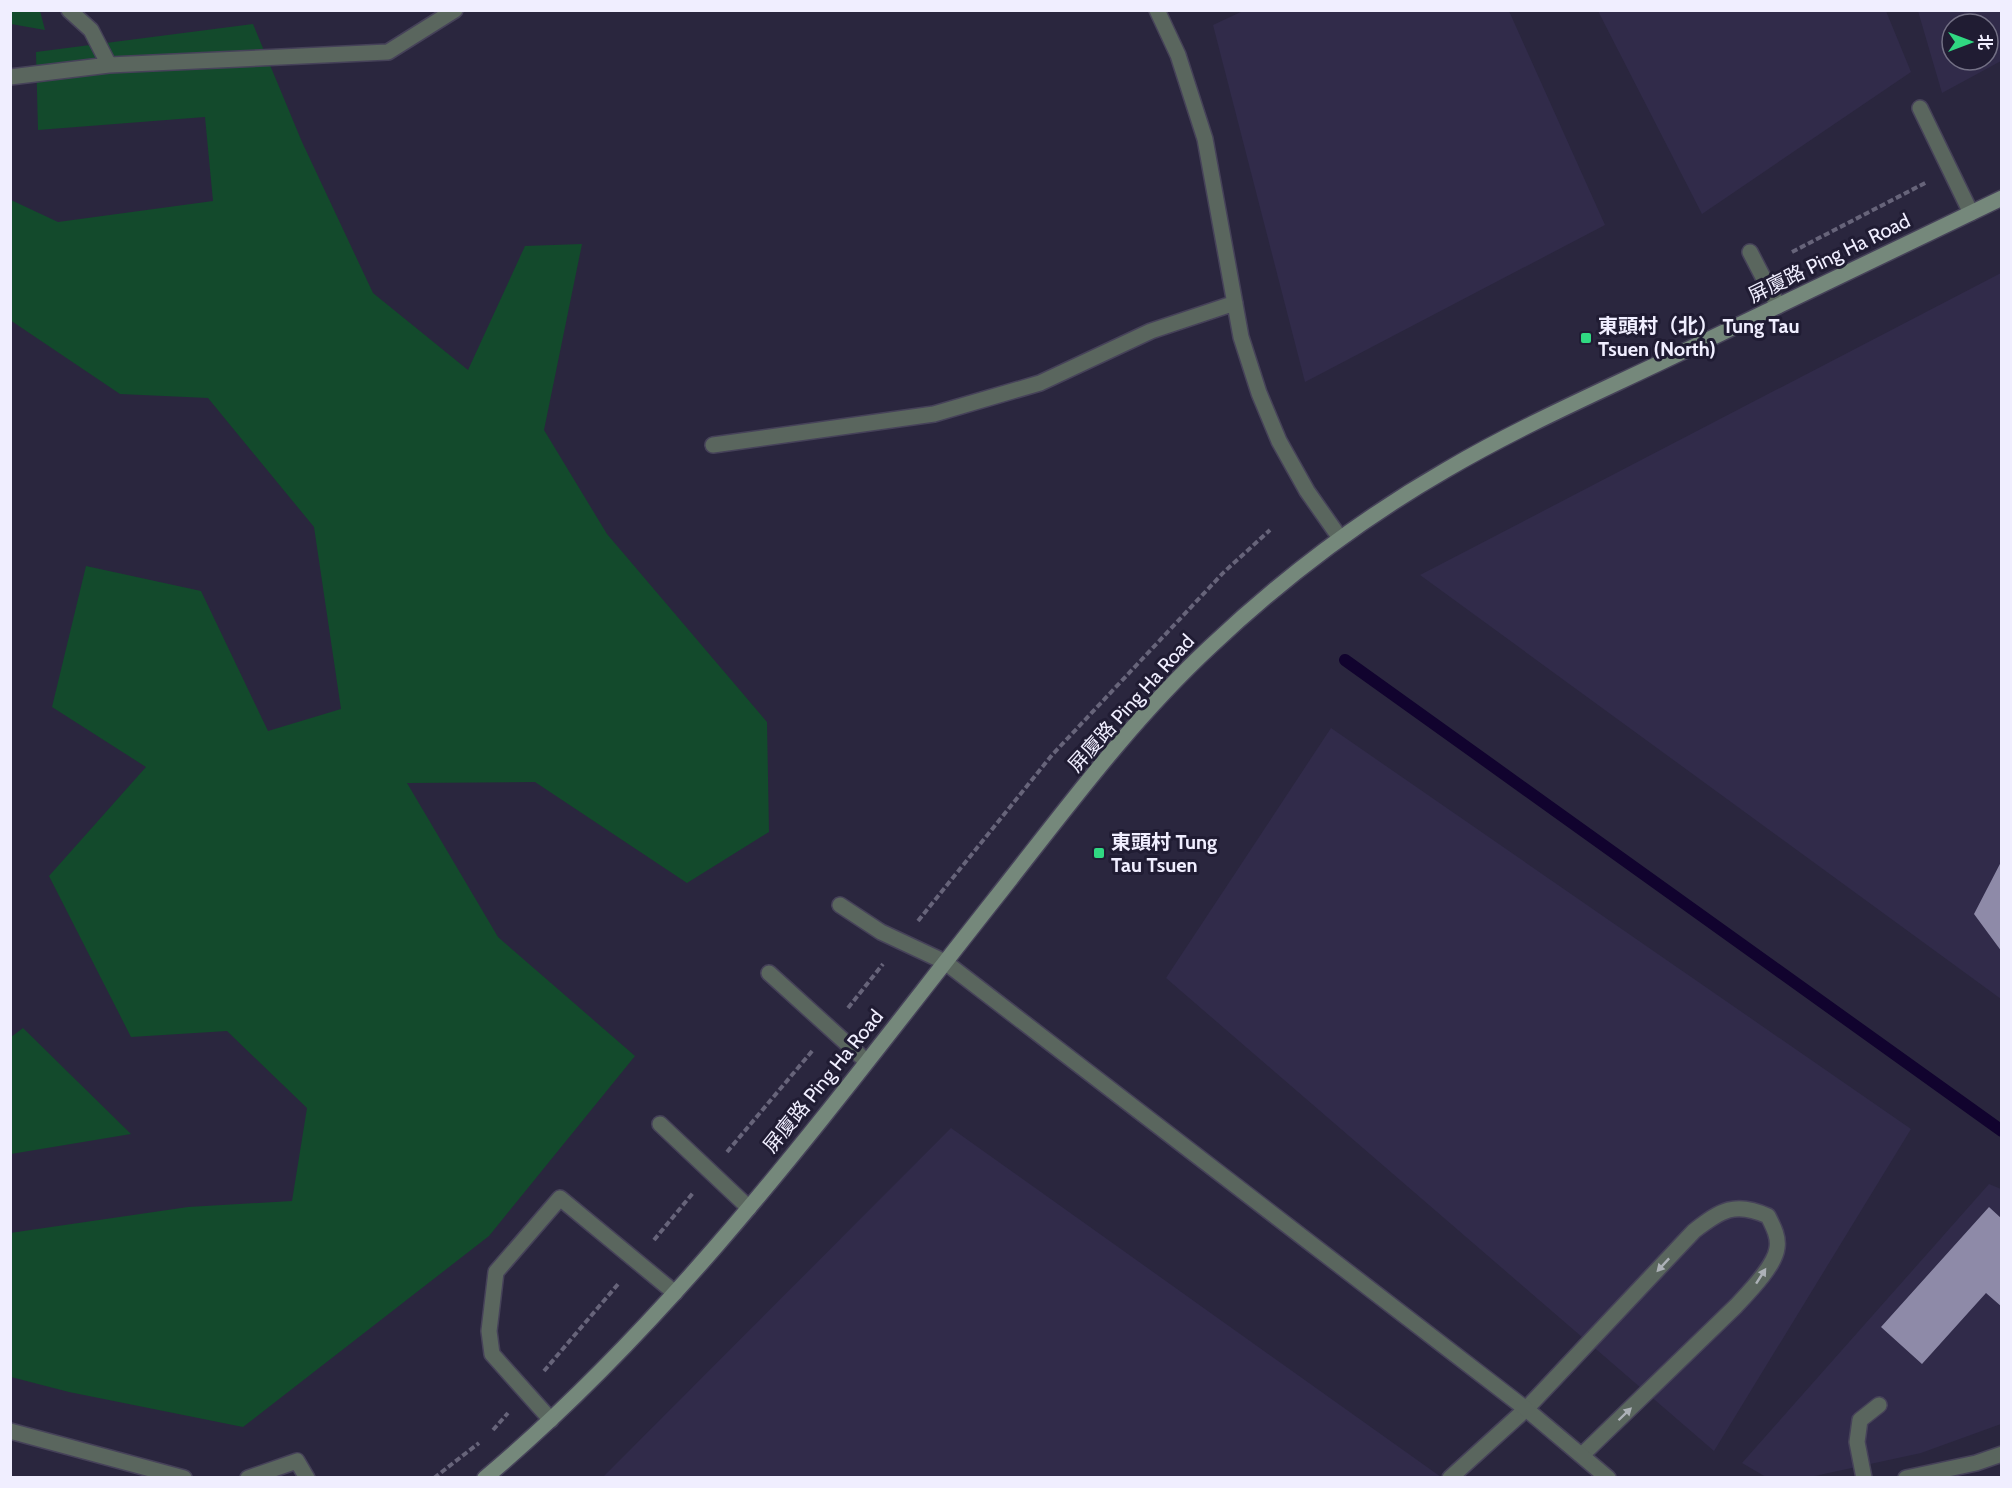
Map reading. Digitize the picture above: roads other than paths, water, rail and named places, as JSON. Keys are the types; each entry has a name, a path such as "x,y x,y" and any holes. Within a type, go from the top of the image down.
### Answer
{"street":[{"path":"69,10 91,30 109,65"},
{"path":"10,77 109,65 388,52 456,10"},
{"path":"1157,10 1178,55 1205,139 1241,337 1259,393 1279,441 1307,491 1340,538"},
{"path":"1920,108 1971,213"},
{"name":"屏廈路 Ping Ha Road","path":"485,1478 550,1420 675,1293 749,1208 1117,746 1209,647 1278,586 1340,538 1446,470 1503,438 2001,198"},
{"path":"1750,252 1778,306"},
{"path":"713,445 934,414 1040,383 1151,331 1235,303"},
{"path":"840,905 901,942 945,962 1526,1409 1608,1478"},
{"path":"769,973 866,1061"},
{"path":"660,1124 749,1208"},
{"path":"550,1420 492,1354 489,1331 496,1272 560,1198 675,1293"},
{"path":"1450,1478 1526,1409 1703,1224 1720,1211 1749,1207 1768,1216 1776,1233 1777,1250 1759,1280 1736,1306 1582,1455"},
{"path":"1864,1478 1857,1442 1860,1420 1879,1405"},
{"path":"10,1431 184,1478"},
{"path":"1906,1478 2001,1454"},
{"path":"248,1478 297,1461 307,1478"}],"waterway":[{"path":"1345,660 2002,1131"}],"place":[{"name":"東頭村（北） Tung Tau Tsuen (North)","path":"1586,338"},
{"name":"東頭村 Tung Tau Tsuen","path":"1099,853"}]}
